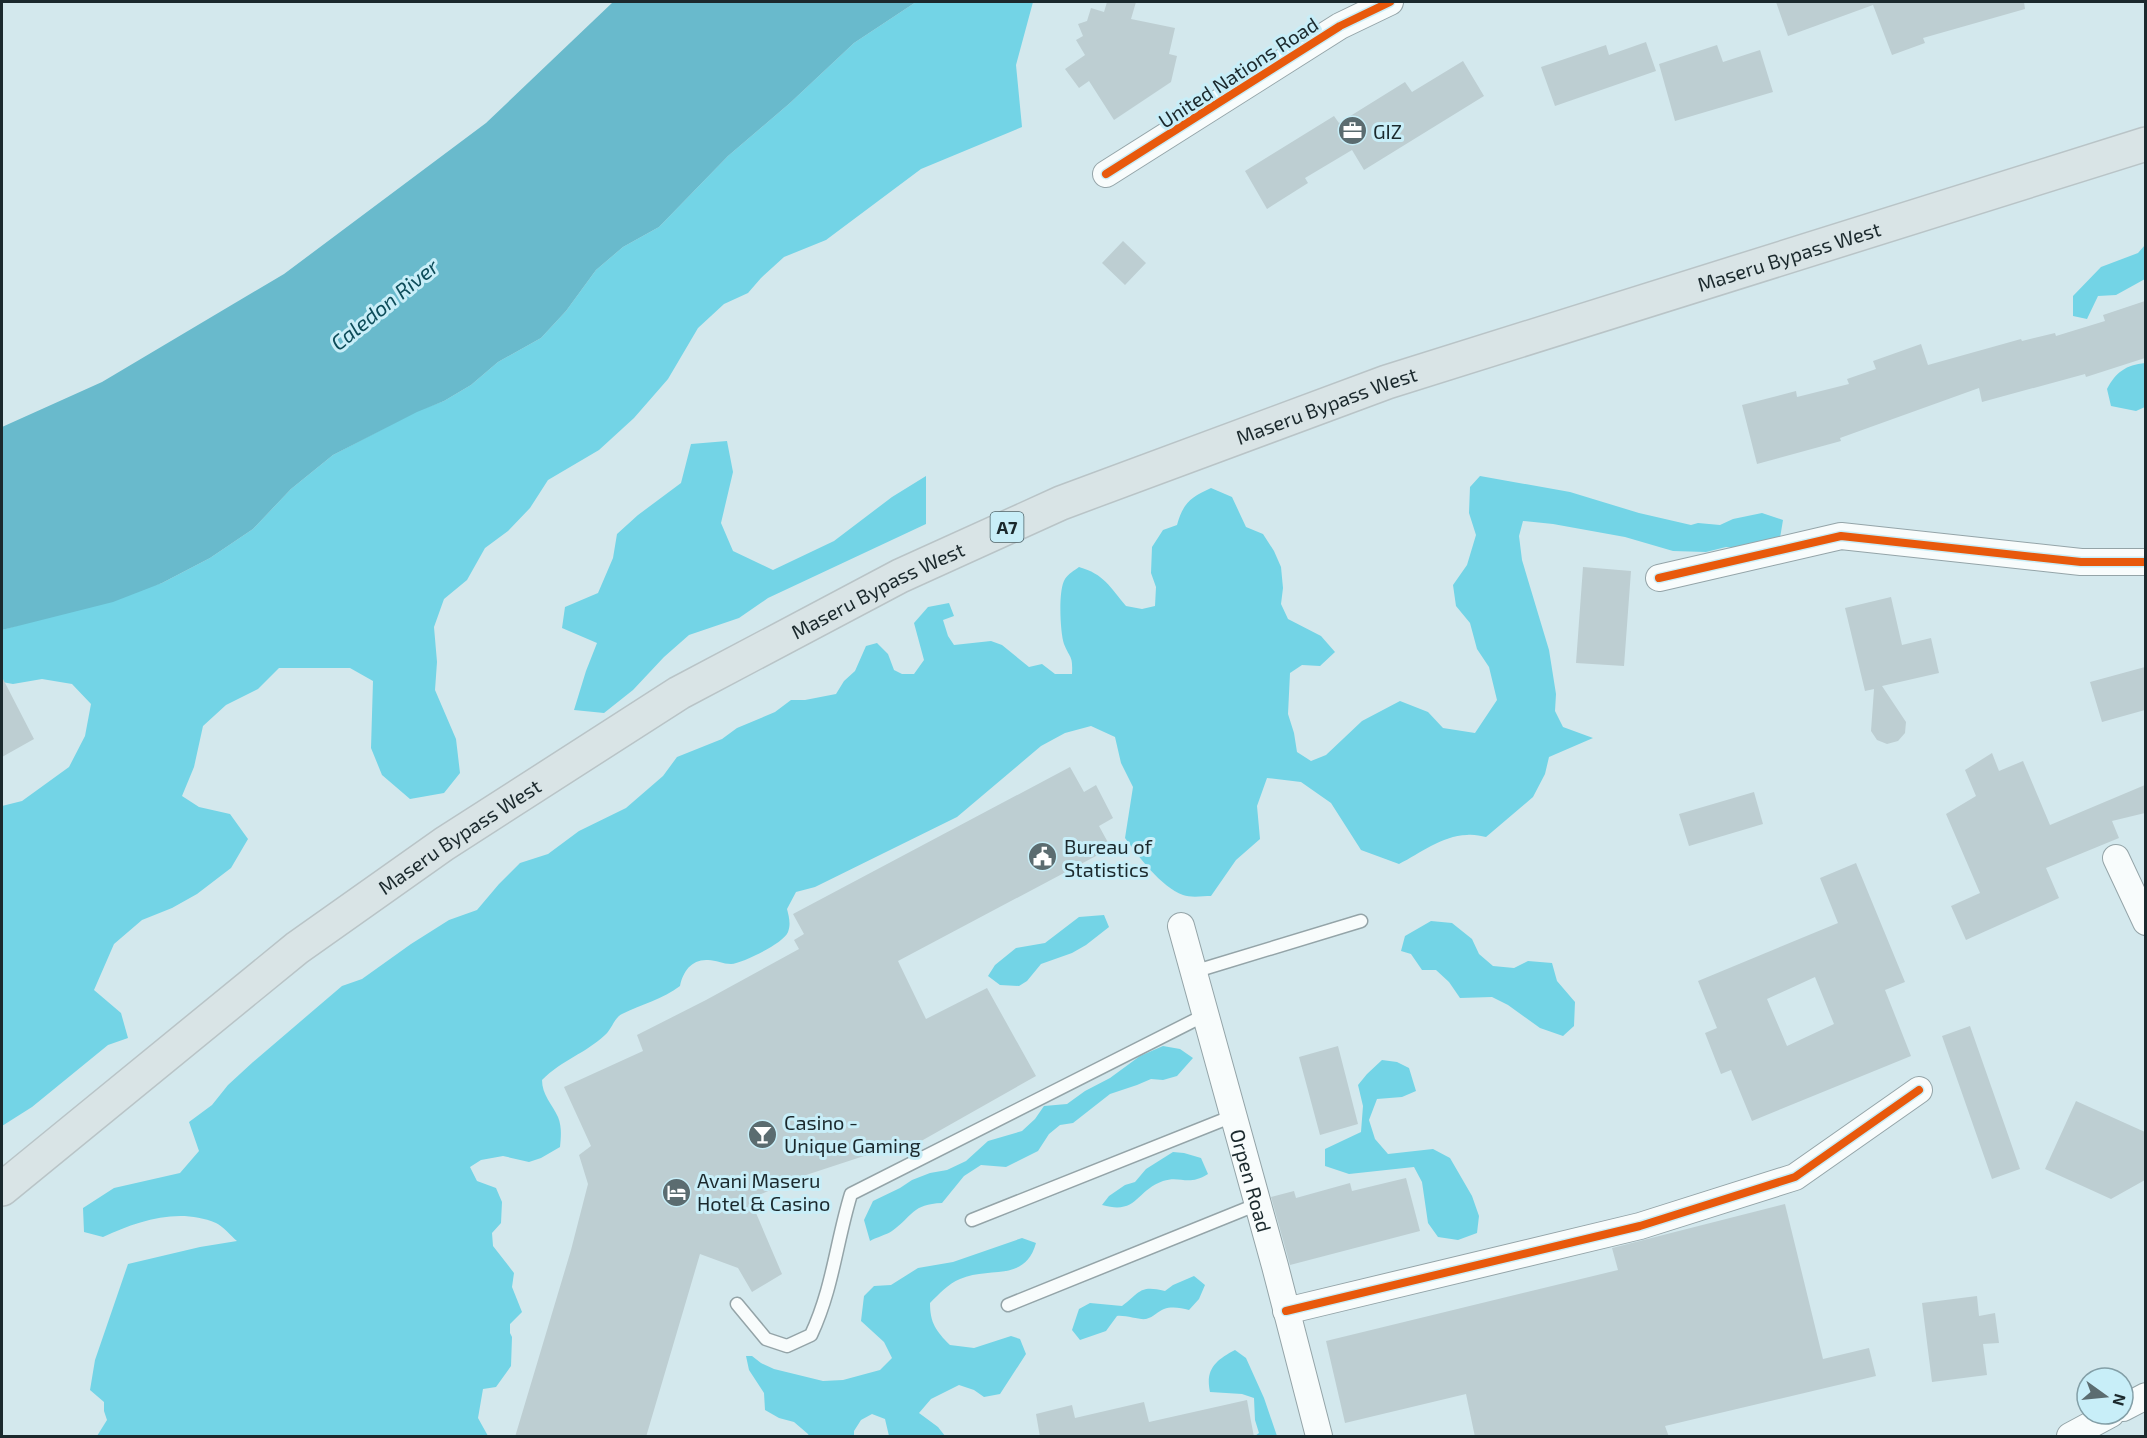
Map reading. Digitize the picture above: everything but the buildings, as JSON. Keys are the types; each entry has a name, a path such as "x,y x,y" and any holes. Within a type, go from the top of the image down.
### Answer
{"main road":[{"name":"Maseru Bypass West","path":"4,1190 297,948 444,844 679,693 900,576 1061,503 1388,382 2145,144"}],"street":[{"name":"United Nations Road","path":"1106,174 1340,26 1390,2"},
{"path":"1659,578 1841,536 2081,562 2145,562"},
{"path":"2116,858 2145,922"},
{"name":"Orpen Road","path":"1181,926 1258,1204 1319,1437"},
{"path":"1286,1311 1640,1226 1795,1177 1919,1090"},
{"path":"2070,1437 2090,1426"}],"lane":[{"path":"1193,972 1361,921"},
{"path":"737,1304 766,1339 787,1346 811,1335 823,1309 851,1194 1205,1015"},
{"path":"972,1220 1233,1116"},
{"path":"1008,1305 1258,1204"}],"shaded area":[{"path":"916,2 1033,2 1016,65 1022,127 921,169 826,240 784,257 748,293 724,304 698,328 668,379 634,418 599,450 548,480 530,508 508,531 485,548 467,580 444,599 434,627 437,662 435,690 456,739 460,773 444,793 410,799 382,775 371,748 373,681 350,668 279,668 258,689 226,705 203,726 194,767 182,796 199,807 230,814 248,839 231,868 197,894 172,908 142,920 114,944 94,990 121,1013 128,1038 108,1045 32,1107 2,1126 2,806 22,801 69,767 85,736 91,704 72,684 42,679 13,684 2,682 2,630 162,583 210,558 253,529 291,489 333,455 417,411 444,401 471,385 498,362 541,338 566,311 596,270 623,247 659,227 728,156 790,103 854,43"},
{"path":"2145,245 2145,279 2116,295 2098,296 2087,319 2073,316 2073,296 2101,267 2138,253"},
{"path":"2145,363 2145,407 2136,411 2111,406 2107,389 2114,378 2122,370"},
{"path":"727,441 733,472 721,523 733,551 773,570 834,541 892,497 926,476 926,524 768,598 739,618 689,635 664,657 633,690 604,713 574,710 597,643 562,628 565,607 598,593 613,558 617,534 681,483 691,444"},
{"path":"1480,476 1570,492 1639,513 1691,525 1698,523 1720,525 1733,519 1762,513 1783,520 1780,538 1748,549 1726,547 1706,552 1673,551 1625,537 1523,521 1519,536 1522,560 1549,650 1556,694 1555,711 1563,727 1593,738 1549,757 1545,774 1533,797 1486,837 1469,835 1448,838 1399,864 1361,850 1331,803 1301,782 1267,778 1257,806 1260,839 1236,860 1211,896 1186,896 1158,878 1125,838 1133,787 1121,763 1115,737 1091,726 1065,733 1041,746 957,817 815,887 796,892 787,909 790,923 788,932 779,942 737,963 702,960 693,964 683,975 680,986 619,1016 598,1041 542,1080 545,1095 559,1121 560,1147 529,1162 503,1156 481,1160 470,1167 477,1181 496,1188 502,1202 501,1223 492,1233 493,1246 514,1273 512,1287 522,1312 510,1324 511,1366 496,1387 483,1389 478,1418 488,1436 97,1436 107,1420 104,1402 90,1390 95,1360 128,1264 237,1241 216,1223 188,1216 144,1221 103,1237 84,1232 83,1208 114,1188 180,1173 199,1151 189,1122 212,1105 228,1085 253,1062 342,986 362,979 449,920 477,910 520,863 548,854 579,831 626,808 663,776 677,757 722,739 737,728 775,712 791,700 805,700 836,694 844,681 855,671 866,646 877,643 888,654 894,670 902,674 914,674 924,660 914,623 928,607 949,603 954,616 943,620 948,636 954,645 991,641 1002,645 1029,667 1042,664 1055,674 1072,674 1071,660 1064,644 1061,621 1061,592 1066,577 1079,567 1101,577 1126,606 1142,609 1155,606 1156,587 1151,573 1152,547 1163,530 1177,525 1182,511 1189,502 1198,494 1211,488 1232,497 1246,527 1263,534 1274,551 1281,567 1283,588 1281,604 1288,619 1321,636 1335,652 1320,666 1302,665 1290,673 1288,714 1297,752 1311,761 1326,755 1362,721 1400,701 1428,712 1443,728 1475,733 1497,700 1489,667 1477,649 1470,623 1456,606 1453,585 1467,565 1476,535 1469,513 1470,487"},
{"path":"1104,915 1109,927 1072,953 1041,964 1027,981 1019,986 1000,985 988,976 995,965 1016,948 1045,943 1079,917"},
{"path":"1431,921 1452,923 1472,939 1479,954 1493,966 1514,968 1528,961 1552,963 1557,981 1575,1002 1574,1026 1563,1036 1540,1028 1508,1005 1492,997 1460,998 1449,982 1436,970 1422,970 1411,954 1401,951 1405,936"},
{"path":"1163,1046 1180,1049 1193,1058 1177,1076 1163,1080 1151,1079 1110,1094 1073,1123 1060,1125 1049,1134 1038,1151 1006,1167 981,1165 964,1176 942,1203 919,1208 892,1231 870,1241 864,1220 873,1201 912,1180 947,1170 966,1161 988,1141 1022,1131 1035,1119 1044,1106 1067,1104 1085,1091 1110,1078 1140,1056"},
{"path":"1382,1060 1397,1062 1409,1068 1416,1091 1402,1097 1377,1099 1369,1120 1375,1139 1388,1154 1433,1149 1450,1158 1472,1196 1479,1216 1477,1233 1458,1240 1438,1237 1428,1223 1422,1182 1414,1167 1349,1174 1325,1166 1325,1149 1361,1132 1363,1106 1358,1085"},
{"path":"1173,1152 1201,1158 1208,1174 1195,1180 1163,1181 1123,1207 1102,1205 1109,1196 1125,1185 1135,1182 1146,1169"},
{"path":"1022,1238 1036,1243 1024,1264 1015,1269 971,1275 960,1279 948,1286 930,1303 935,1326 950,1345 974,1348 1011,1336 1020,1339 1026,1354 1000,1394 984,1397 974,1390 959,1385 931,1399 919,1413 938,1427 945,1436 889,1436 885,1419 872,1414 861,1420 854,1431 854,1436 809,1436 794,1422 779,1418 765,1410 764,1393 749,1370 746,1356 752,1356 774,1369 823,1381 843,1380 880,1370 892,1358 884,1342 861,1321 864,1296 874,1286 891,1285 918,1268 953,1262"},
{"path":"1194,1276 1205,1285 1199,1299 1189,1310 1167,1308 1146,1319 1117,1316 1106,1331 1080,1340 1072,1330 1079,1309 1090,1303 1122,1306 1145,1289 1165,1291"},
{"path":"1235,1350 1246,1358 1264,1398 1277,1436 1255,1436 1259,1433 1255,1420 1254,1398 1242,1394 1210,1392 1209,1377 1213,1366"}],"water":[{"name":"Caledon River","path":"613,2 916,2 854,43 790,103 728,156 659,227 623,247 596,270 566,311 541,338 498,362 471,385 444,401 417,412 333,455 291,489 253,529 210,558 162,583 113,602 2,630 2,427 102,382 284,274 486,123"}],"cycle path":[{"path":"1106,174 1340,26 1390,2"},
{"path":"1659,578 1841,536 2081,562 2146,562"},
{"path":"1286,1311 1640,1226 1795,1177 1919,1090"}],"place":[{"name":"GIZ","path":"1352,131"},
{"name":"Bureau of Statistics","path":"1043,857"},
{"name":"Casino - Unique Gaming","path":"763,1134"},
{"name":"Avani Maseru Hotel & Casino","path":"676,1192"}]}
